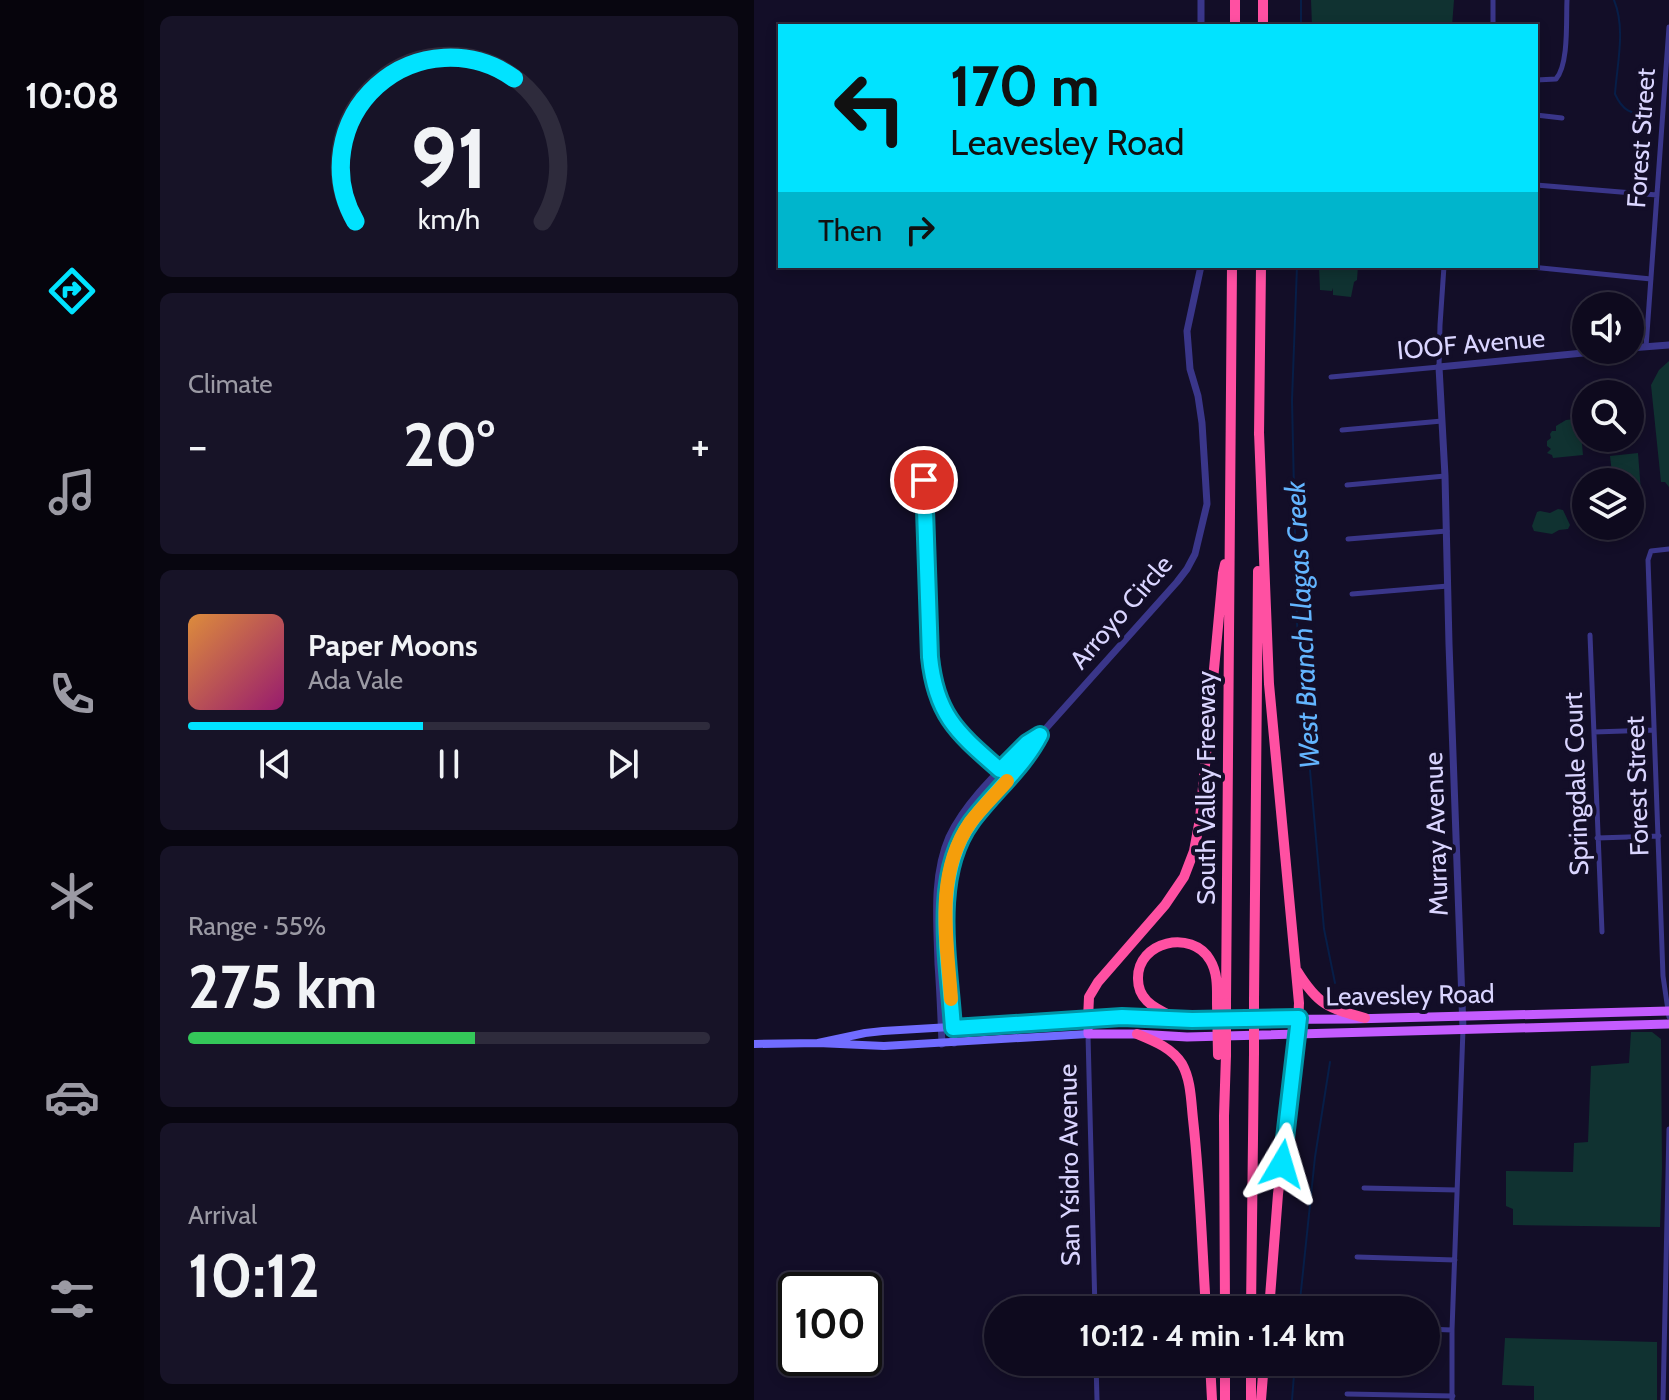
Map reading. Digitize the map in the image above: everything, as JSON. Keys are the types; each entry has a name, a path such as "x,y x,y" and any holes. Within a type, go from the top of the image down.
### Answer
{"highway":[{"path":"1235,0 1235,24"},
{"path":"1263,0 1263,24"},
{"name":"South Valley Freeway","path":"1225,1296 1222,1003 1232,268"},
{"name":"South Valley Freeway","path":"1251,1296 1261,268"},
{"path":"1259,432 1269,684 1299,1018 1278,1194 1270,1296"},
{"path":"1088,1019 1088,1004 1093,989 1172,896 1184,877 1194,851 1200,819 1223,573 1230,547"},
{"path":"1180,1020 1157,1009 1140,990 1140,966 1153,948 1176,942 1204,951 1214,970 1222,1003"},
{"path":"1296,970 1318,999 1332,1009 1365,1018"},
{"path":"1137,1034 1175,1055 1188,1078 1196,1145 1205,1296"},
{"path":"1211,1376 1212,1400"},
{"path":"1225,1376 1225,1400"},
{"path":"1251,1376 1251,1400"},
{"path":"1261,1400 1263,1376"}],"main road":[{"name":"Leavesley Road","path":"818,1043 865,1033 1129,1017 1180,1020 1669,1013"},
{"name":"San Ysidro Avenue","path":"1088,1019 1088,1034"},
{"name":"Leavesley Road","path":"754,1044 884,1046 1088,1034 1187,1037 1669,1024"}],"street":[{"path":"1201,0 1201,24"},
{"path":"1493,0 1493,24"},
{"path":"1538,80 1556,79 1560,74 1567,0"},
{"name":"Forest Street","path":"1646,347 1669,27"},
{"path":"1538,115 1562,118"},
{"path":"1661,134 1669,134"},
{"path":"1538,185 1657,195"},
{"name":"Arroyo Circle","path":"954,1043 945,911 952,861 961,839 1031,752 1040,735 1177,582 1195,554 1207,504 1202,423 1190,369 1187,331 1201,268"},
{"name":"Murray Avenue","path":"1444,268 1439,367 1463,1016 1452,1398"},
{"path":"1538,268 1651,279"},
{"path":"1646,347 1669,345"},
{"name":"IOOF Avenue","path":"1331,377 1572,354"},
{"path":"1342,430 1443,421"},
{"path":"1347,485 1445,476"},
{"path":"924,480 930,657 935,687 943,708 958,731 1000,770"},
{"path":"1348,539 1447,531"},
{"name":"Forest Street","path":"1669,549 1654,550 1648,560 1663,976 1669,1013"},
{"path":"1352,594 1448,586"},
{"name":"Springdale Court","path":"1590,635 1602,932"},
{"path":"1594,732 1654,730"},
{"name":"Arroyo Circle","path":"942,1044 937,892 948,840 969,805 1027,743 1040,735"},
{"path":"1597,838 1659,836"},
{"name":"San Ysidro Avenue","path":"1088,1034 1095,1296"},
{"path":"1663,1400 1669,1129"},
{"path":"1364,1188 1457,1190"},
{"path":"1357,1257 1455,1260"},
{"path":"1440,1330 1452,1330"},
{"path":"1096,1376 1097,1400"},
{"path":"1347,1394 1452,1398"}],"green space":[{"path":"1311,0 1454,0 1452,24 1312,24"},
{"path":"1319,268 1358,268 1351,297 1333,295 1333,288 1332,291 1320,290"},
{"path":"1669,361 1669,487 1661,482 1651,385 1659,370"},
{"path":"1572,419 1572,452 1583,452 1583,455 1553,458 1547,453 1551,449 1547,441 1552,431 1556,431 1556,426"},
{"path":"1638,453 1639,468 1611,468 1610,456"},
{"path":"1563,510 1570,525 1568,529 1552,534 1534,531 1532,526 1537,512 1550,513"},
{"path":"1631,1032 1652,1032 1661,1039 1660,1227 1513,1225 1513,1209 1506,1206 1506,1171 1573,1172 1574,1143 1588,1142 1591,1066 1629,1063"},
{"path":"1505,1338 1657,1342 1657,1400 1534,1400 1534,1386 1502,1385"}],"waterway":[{"name":"West Branch Llagas Creek","path":"1301,0 1301,24"},
{"path":"1614,0 1620,23 1615,94 1626,109 1654,117"},
{"name":"West Branch Llagas Creek","path":"1297,268 1292,400 1297,623 1324,929 1335,983"},
{"name":"West Branch Llagas Creek","path":"1300,1296 1315,1157 1330,1062"},
{"name":"West Branch Llagas Creek","path":"1292,1400 1294,1376"}],"slow traffic":[{"path":"951,999 945,911 952,861 971,823 1007,781"}],"route":[{"path":"924,480 930,657 939,700 967,742 1000,770 1027,743 1040,735 1031,752 971,823 952,861 945,911 953,1028 1122,1017 1192,1020 1299,1018 1282,1164"}]}
